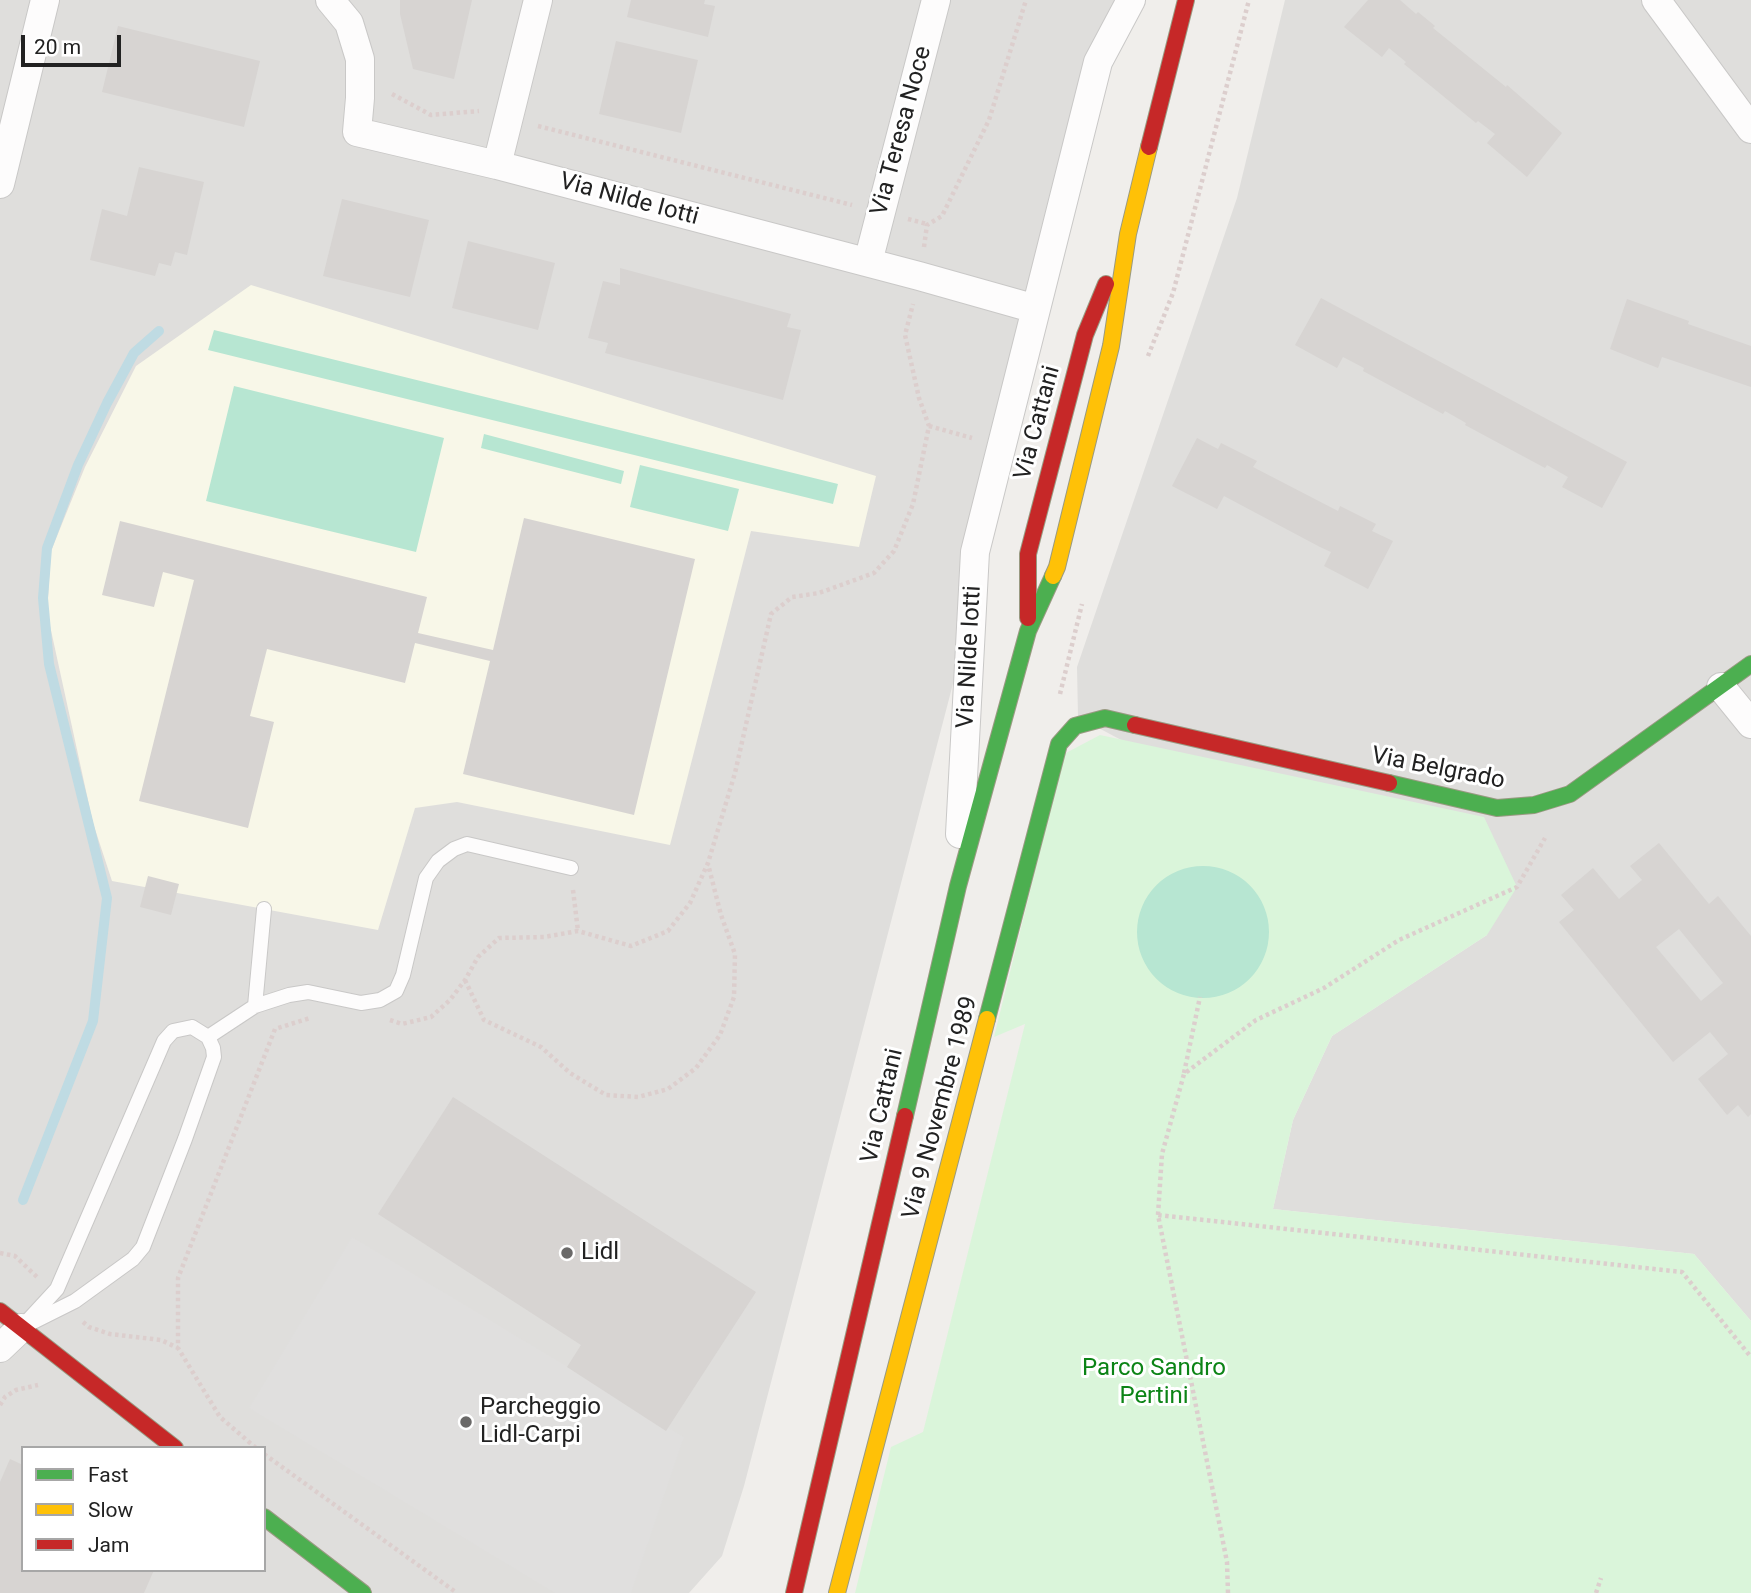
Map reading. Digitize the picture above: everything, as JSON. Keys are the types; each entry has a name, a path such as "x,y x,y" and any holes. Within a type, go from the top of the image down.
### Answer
{"main road":[{"name":"Via Cattani","path":"794,1593 958,886 1028,631 1057,567 1111,346 1128,234 1186,0"},
{"name":"Via Cattani","path":"1028,631 1028,554 1084,335 1128,234"},
{"name":"Via Belgrado","path":"1059,744 1075,726 1105,718 1497,808 1534,806 1570,794 1751,664"},
{"name":"Via 9 Novembre 1989","path":"837,1593 1059,744"},
{"path":"10,1319 172,1446"},
{"path":"266,1519 363,1593"},
{"path":"779,1583 806,1541"}],"street":[{"path":"0,184 45,0"},
{"name":"Via Nilde Iotti","path":"330,0 349,23 360,59 357,132 497,165 1036,309"},
{"path":"497,165 538,0"},
{"name":"Via Teresa Noce","path":"868,262 936,0"},
{"name":"Via Nilde Iotti","path":"958,886 975,552 1098,62 1132,0"},
{"path":"1656,0 1751,129"},
{"path":"1721,687 1751,724"},
{"path":"0,1348 10,1319"}],"lane":[{"path":"208,1037 255,1006 289,995 308,992 361,1003 380,1000 396,991 403,975 426,878 438,861 454,849 467,844 571,868"},
{"path":"255,1006 264,909"},
{"path":"183,1027 197,1028 212,1042 214,1057 143,1247 133,1259 75,1301 10,1319 57,1289 164,1041 173,1031 183,1027"}],"path":[{"path":"387,85 394,96 431,115 478,111 927,225 942,216 989,120 1026,0"},
{"path":"1147,358 1173,293 1250,0"},
{"path":"381,1018 402,1024 431,1017 450,1000 478,957 499,938 544,937 578,931 631,946 668,931 690,903 708,863 735,773 771,614 792,597 819,593 874,573 894,551 913,504 929,426 919,398 905,335 919,276 927,225"},
{"path":"929,426 1002,446"},
{"path":"1059,744 1060,698 1082,603"},
{"path":"1184,1074 1256,1020 1324,988 1399,940 1517,887 1570,794"},
{"path":"465,980 484,1020 541,1047 570,1073 606,1095 638,1097 668,1089 696,1068 720,1035 734,998 735,954 721,915 708,863"},
{"path":"571,868 578,931"},
{"path":"1200,997 1184,1074 1162,1154 1158,1215 1227,1562 1228,1593"},
{"path":"254,1446 220,1416 178,1348 178,1278 275,1029 319,1014"},
{"path":"1158,1215 1682,1272 1751,1357"},
{"path":"0,1405 5,1397 16,1390"},
{"path":"266,1455 457,1593"},
{"path":"1596,1593 1601,1578"}],"shaded area":[{"path":"0,0 1127,0 744,1486 722,1556 689,1593 0,1593"},
{"path":"1285,0 1751,0 1751,1321 1694,1254 1273,1209 1293,1120 1332,1036 1487,935 1078,717 1077,667 1237,198"},
{"path":"251,285 876,476 859,547 751,531 670,845 457,802 415,808 378,930 112,881 93,823 47,612 51,551 85,467 136,366"},
{"name":"Parcheggio Lidl-Carpi","path":"352,1237 684,1437 631,1593 555,1593 249,1408"}],"green space":[{"path":"214,330 838,484 833,504 208,350"},
{"path":"234,386 444,438 416,552 206,501"},
{"path":"484,434 624,471 621,484 481,448"},
{"path":"640,465 739,489 728,531 630,507"},
{"name":"Parco Sandro Pertini","path":"1100,735 1484,817 1517,887 1487,935 1332,1036 1293,1120 1273,1209 1694,1254 1751,1321 1751,1593 855,1593 891,1447 923,1432 1025,1024 994,1037 1064,754"},
{"path":"1203,866 1228,871 1249,886 1264,907 1269,932 1264,957 1249,978 1228,993 1203,998 1178,993 1157,978 1142,957 1137,932 1142,907 1157,886 1178,871"}],"building":[{"path":"400,0 472,0 454,79 413,69 400,14"},
{"path":"631,0 705,0 704,4 715,6 708,37 627,17"},
{"path":"1368,0 1400,0 1416,14 1418,12 1435,26 1433,28 1506,87 1507,85 1562,133 1527,177 1487,143 1495,134 1478,121 1476,123 1404,64 1406,62 1389,48 1382,57 1344,27"},
{"path":"118,26 260,61 244,127 102,92"},
{"path":"616,41 698,60 681,133 599,114"},
{"path":"139,167 204,182 187,255 175,252 171,266 159,263 155,276 90,260 102,209 127,216"},
{"path":"342,199 429,220 410,297 323,276"},
{"path":"468,241 555,263 538,330 452,308"},
{"path":"620,268 791,314 787,327 801,330 783,400 605,353 608,343 588,338 603,281 620,285"},
{"path":"1321,298 1627,462 1602,508 1562,487 1568,477 1547,465 1545,468 1465,425 1466,423 1445,411 1443,414 1363,371 1364,368 1343,357 1337,368 1295,345"},
{"path":"1627,299 1751,346 1751,387 1662,357 1658,368 1610,349"},
{"path":"1197,438 1218,449 1221,443 1257,461 1253,467 1338,511 1340,506 1376,524 1372,531 1393,541 1368,589 1324,566 1331,552 1224,496 1217,509 1172,486"},
{"path":"524,518 695,559 634,815 463,774 490,661 415,643 405,683 267,649 250,716 274,722 248,828 139,801 194,580 163,572 154,607 102,595 120,521 427,597 418,633 493,650"},
{"path":"1659,843 1709,904 1718,896 1751,936 1751,1114 1748,1117 1738,1105 1727,1115 1698,1079 1728,1054 1710,1032 1673,1062 1559,922 1574,910 1561,895 1593,868 1619,899 1642,880 1630,866","holes":["1679,929 1723,983 1701,1001 1656,947"]},
{"path":"148,876 179,884 171,915 140,907"},
{"name":"Lidl","path":"453,1097 756,1292 666,1431 567,1367 581,1345 378,1214"},
{"path":"10,1459 21,1464 21,1572 153,1572 144,1593 0,1593 0,1482"}],"waterway":[{"path":"23,1200 93,1021 107,898 49,664 43,598 47,548 78,465 107,403 134,353 159,331"}],"traffic: fast":[{"path":"905,1116 958,886 1028,631 1053,576"},
{"path":"1389,783 1497,808 1534,805 1570,794 1751,664"},
{"path":"987,1019 1059,744 1075,726 1105,718 1135,725"},
{"path":"266,1519 363,1593"}],"traffic: slow":[{"path":"1053,576 1111,346 1128,234 1149,147"},
{"path":"837,1593 987,1019"}],"traffic: jam":[{"path":"1149,147 1186,0"},
{"path":"1028,618 1028,554 1085,335 1106,284"},
{"path":"1135,725 1389,783"},
{"path":"794,1593 905,1116"},
{"path":"0,1311 172,1446"}],"place":[{"name":"Lidl","path":"567,1253"},
{"name":"Parcheggio Lidl-Carpi","path":"466,1422"}]}
